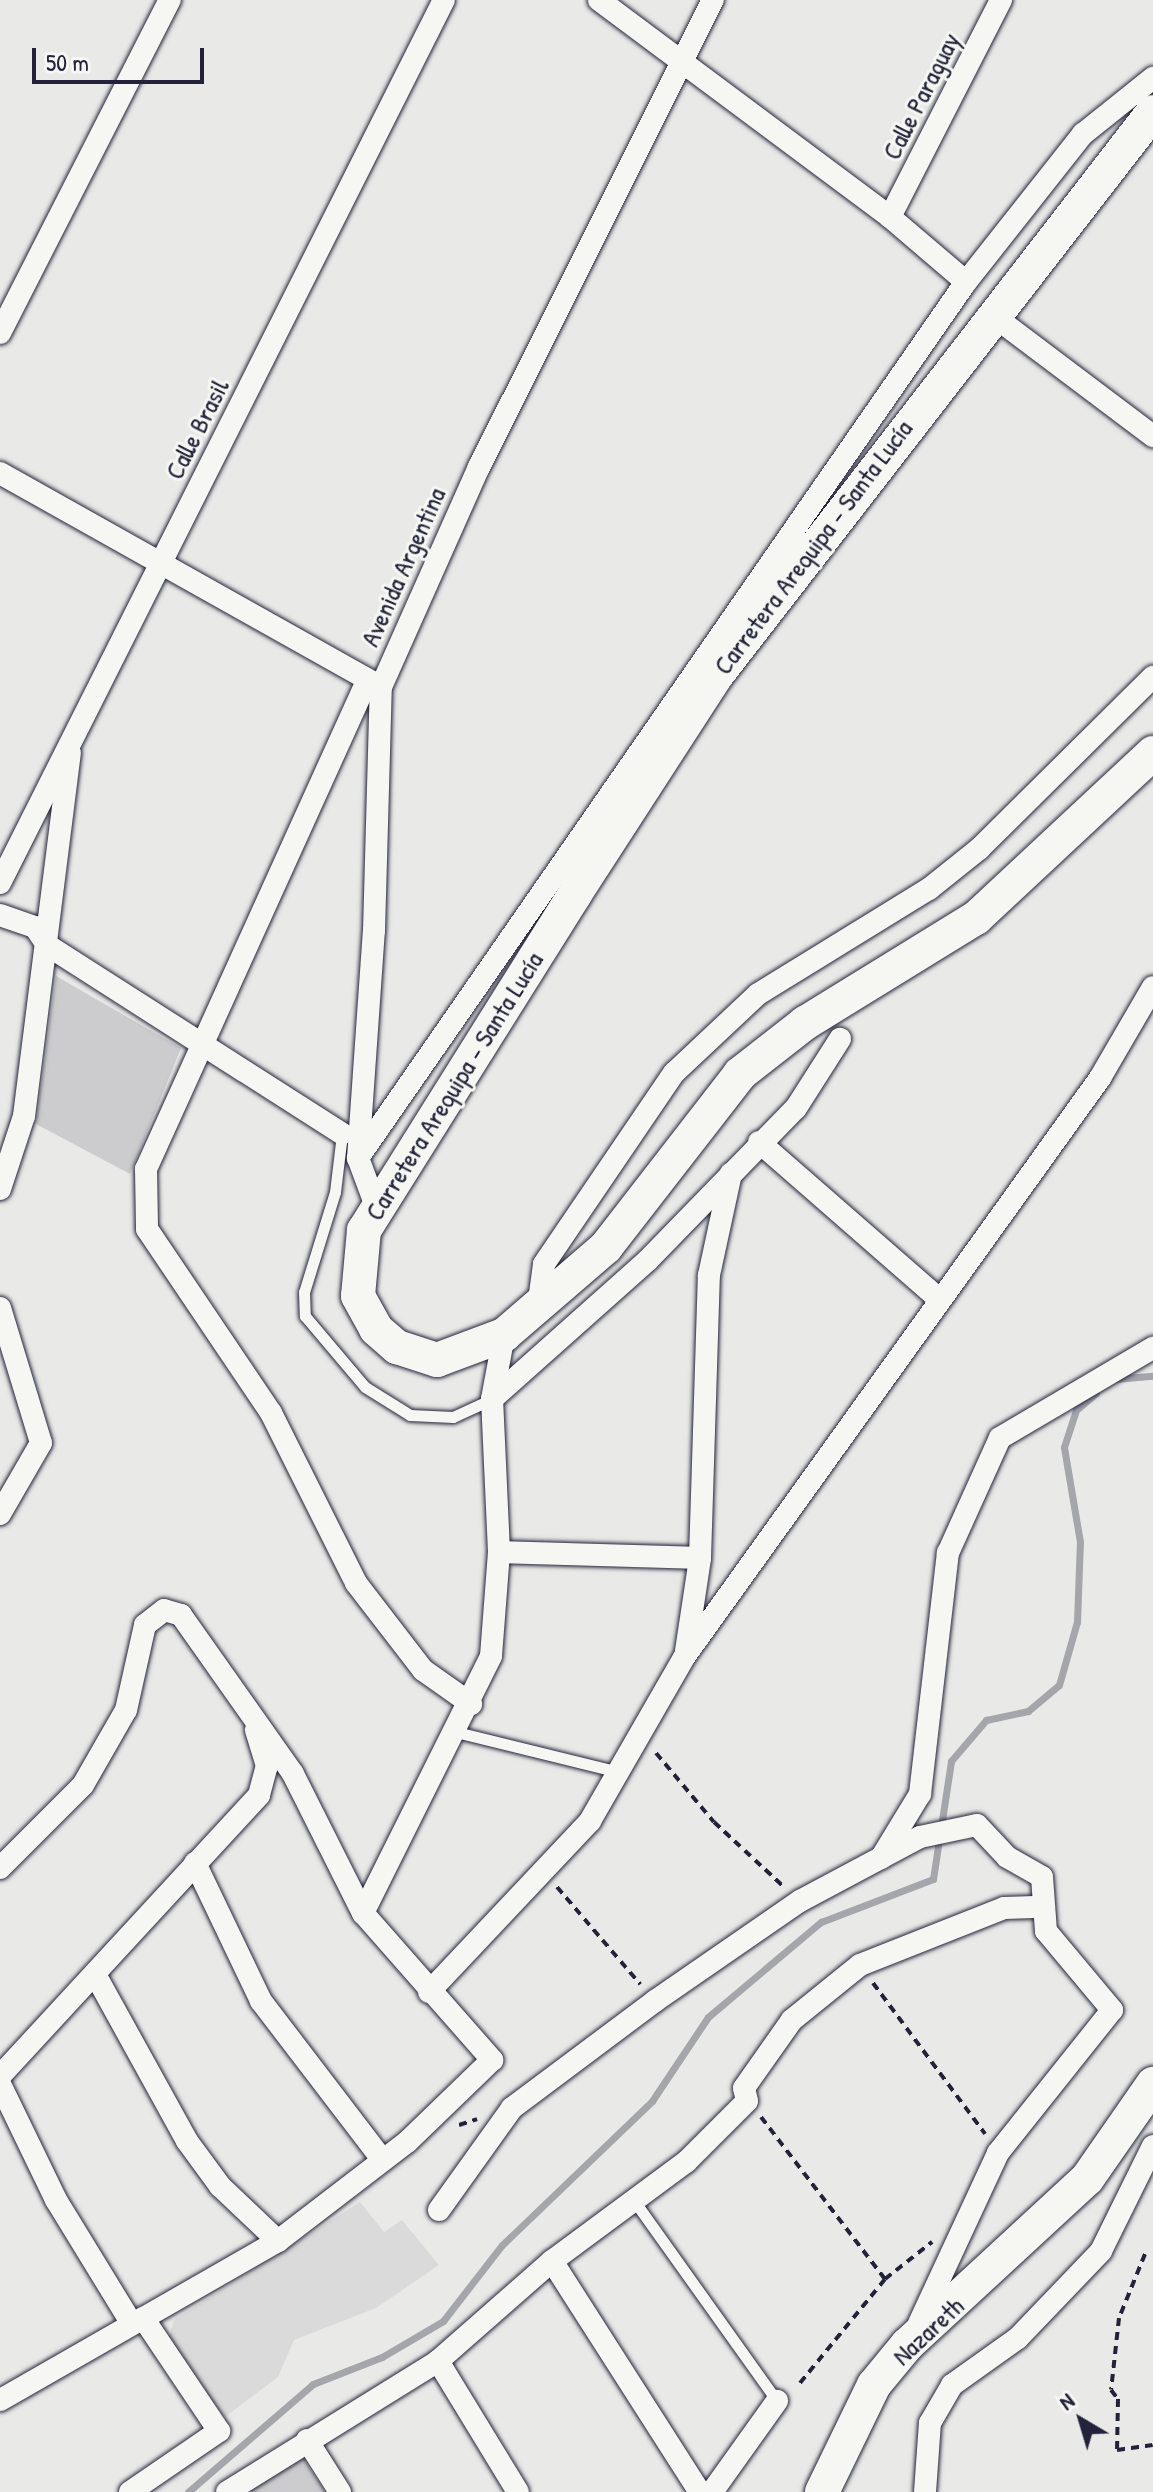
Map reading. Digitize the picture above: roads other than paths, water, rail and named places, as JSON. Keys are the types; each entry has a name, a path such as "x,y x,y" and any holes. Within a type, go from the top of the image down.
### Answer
{"main road":[{"name":"Carretera Arequipa - Santa Lucía","path":"1153,112 991,314 716,676 377,1209 356,1264 358,1296 386,1340 437,1360 504,1335 606,1247 740,1074 805,1023 976,918 1153,753"},
{"name":"Nazareth","path":"822,2492 874,2385 907,2345 1036,2230 1087,2179 1153,2084"}],"street":[{"path":"0,333 170,0"},
{"name":"Calle Brasil","path":"0,883 444,0"},
{"path":"599,0 890,217 966,282"},
{"name":"Avenida Argentina","path":"377,1209 358,1158 374,684 713,0"},
{"name":"Calle Paraguay","path":"890,217 1001,0"},
{"path":"358,1158 966,282 1083,134 1153,78"},
{"path":"991,314 1153,436"},
{"path":"0,473 374,684 203,1039 146,1169 147,1229 271,1413 356,1583 423,1670 471,1704"},
{"path":"538,1308 544,1264 674,1073 758,994 929,889 979,849 1153,677"},
{"path":"0,1189 24,1116 72,740"},
{"path":"0,915 35,927 47,945 203,1039 342,1134"},
{"path":"429,1992 458,1953 545,1873 623,1774 685,1656 1100,1078 1153,987"},
{"path":"492,1399 648,1260 759,1142 796,1108 840,1039"},
{"path":"759,1142 939,1299"},
{"path":"685,1656 700,1558 709,1275 731,1171"},
{"path":"0,1308 41,1443 0,1514"},
{"path":"363,1913 471,1704 491,1656 499,1552 492,1399 504,1335"},
{"path":"878,1862 920,1794 948,1553 1000,1438 1153,1348"},
{"path":"499,1552 700,1558"},
{"path":"0,1868 83,1785 126,1710 145,1625 164,1610 192,1624 249,1706 293,1774 363,1913 429,1992 492,2060 382,2159 278,2241 0,2400"},
{"path":"0,2076 96,1976 259,1795 267,1766 249,1706"},
{"path":"439,2210 512,2108 655,2001 800,1901 930,1833 977,1825 1007,1857 1042,1877 1046,1931 1112,2010 998,2153 956,2257 907,2345"},
{"path":"195,1863 261,2001 382,2159"},
{"path":"227,2492 438,2361 552,2261 635,2202 747,2101 744,2088 792,2020 860,1965 1004,1908 1042,1907"},
{"path":"96,1976 187,2141 220,2186 278,2241"},
{"path":"0,2084 56,2200 138,2321 219,2431 130,2492"},
{"path":"925,2492 930,2423 952,2385 1018,2338 1101,2251 1153,2146"},
{"path":"552,2261 700,2492"},
{"path":"438,2361 518,2492"},
{"path":"712,2492 777,2401"},
{"path":"307,2440 340,2492"}],"lane":[{"path":"342,1134 335,1192 304,1292 305,1316 365,1387 410,1415 453,1417 492,1399"},
{"path":"456,1732 623,1774"},
{"path":"635,2202 777,2401"}],"waterway":[{"path":"1115,1379 1153,1376"},
{"path":"188,2492 313,2384 382,2357 443,2321 502,2245 652,2101 708,2017 821,1922 933,1879 951,1761 986,1720 1028,1711 1059,1685 1077,1622 1080,1542 1064,1447 1076,1410 1096,1393"}]}
